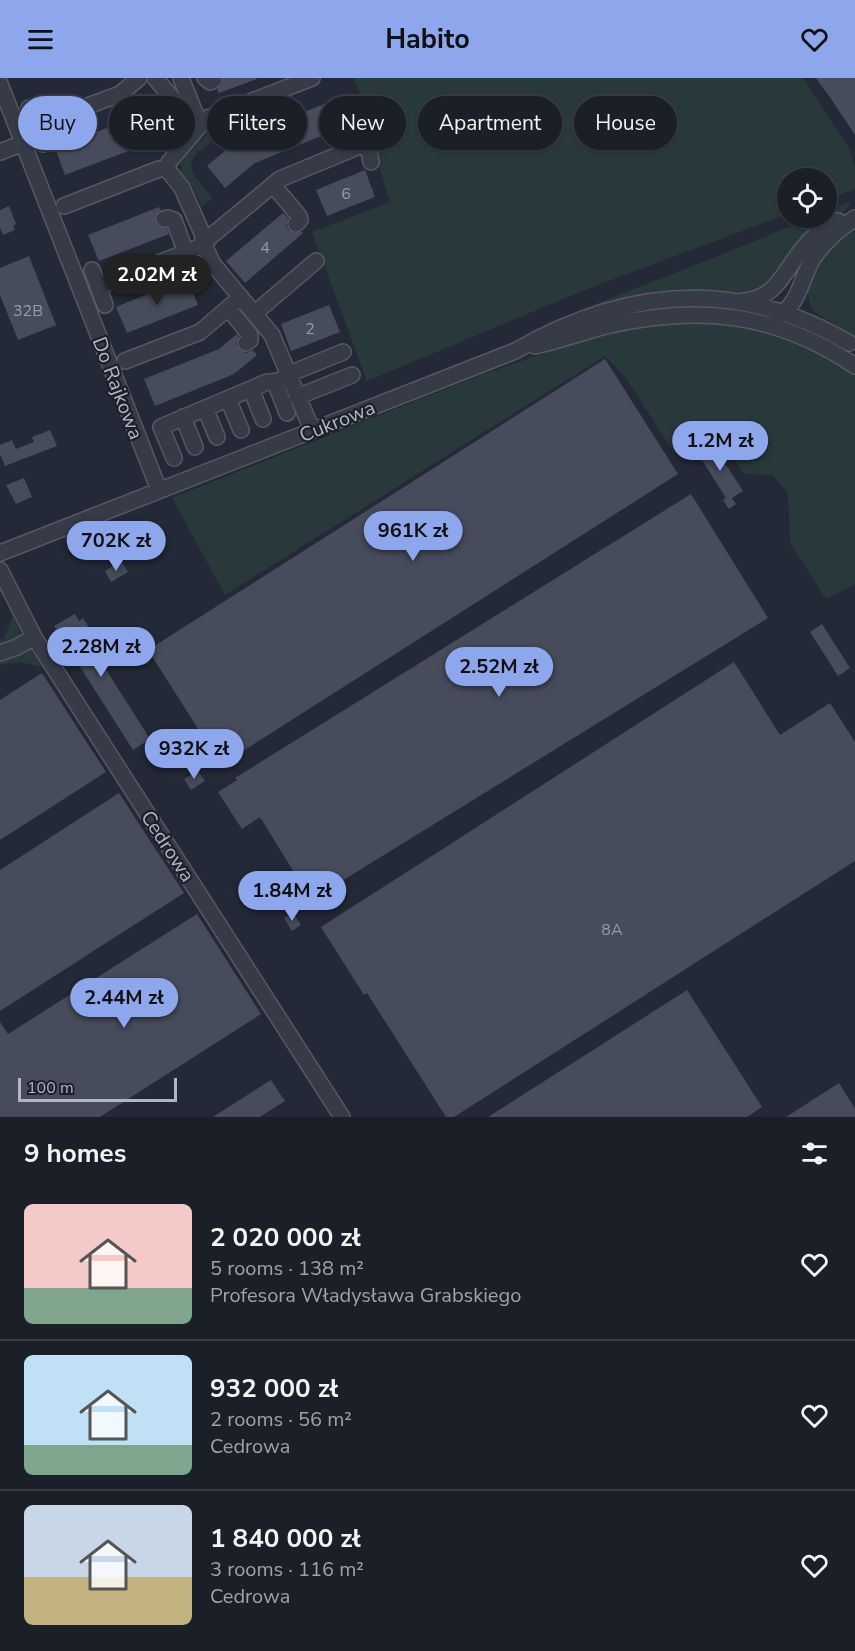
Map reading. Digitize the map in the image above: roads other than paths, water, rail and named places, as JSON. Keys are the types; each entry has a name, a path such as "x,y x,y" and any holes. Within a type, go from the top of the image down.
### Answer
{"street":[{"path":"97,102 120,94 139,78"},
{"path":"155,78 171,96"},
{"path":"181,78 200,125"},
{"path":"167,169 169,162 206,119 312,78"},
{"name":"Do Rajkowa","path":"0,84 18,130"},
{"path":"98,287 204,245 210,237 284,177 366,135 371,162"},
{"path":"0,152 18,145"},
{"name":"Do Rajkowa","path":"26,150 159,490"},
{"path":"64,206 159,169 167,169"},
{"path":"167,169 181,186 213,264 272,335 312,430"},
{"path":"273,185 299,216 300,220 296,225"},
{"name":"Cukrowa","path":"0,553 515,351 604,327 660,316 702,314 751,321 774,316 784,312 797,297 805,274 824,243 855,216"},
{"name":"Cukrowa","path":"515,351 542,335 631,304 691,298 748,301 767,294 777,285 811,239 830,225 855,216"},
{"path":"164,219 174,220 186,253"},
{"path":"255,313 316,261"},
{"path":"92,270 105,305"},
{"name":"Cukrowa","path":"784,312 781,293 785,274"},
{"path":"805,274 802,294 806,308 816,319 852,345"},
{"path":"125,361 200,332 241,297"},
{"name":"Cukrowa","path":"737,301 784,312"},
{"path":"228,308 250,335 250,340 246,343"},
{"path":"784,312 824,329 852,345"},
{"path":"784,312 794,328 855,366"},
{"path":"751,321 809,339"},
{"path":"174,458 161,427 267,382 275,382 343,352"},
{"path":"297,397 352,375"},
{"path":"275,382 287,413"},
{"path":"251,389 263,419"},
{"path":"228,399 242,430"},
{"path":"205,408 217,437"},
{"path":"183,417 195,447"},
{"name":"Cedrowa","path":"0,570 34,637 342,1117"},
{"path":"0,653 17,647 34,637"}]}
